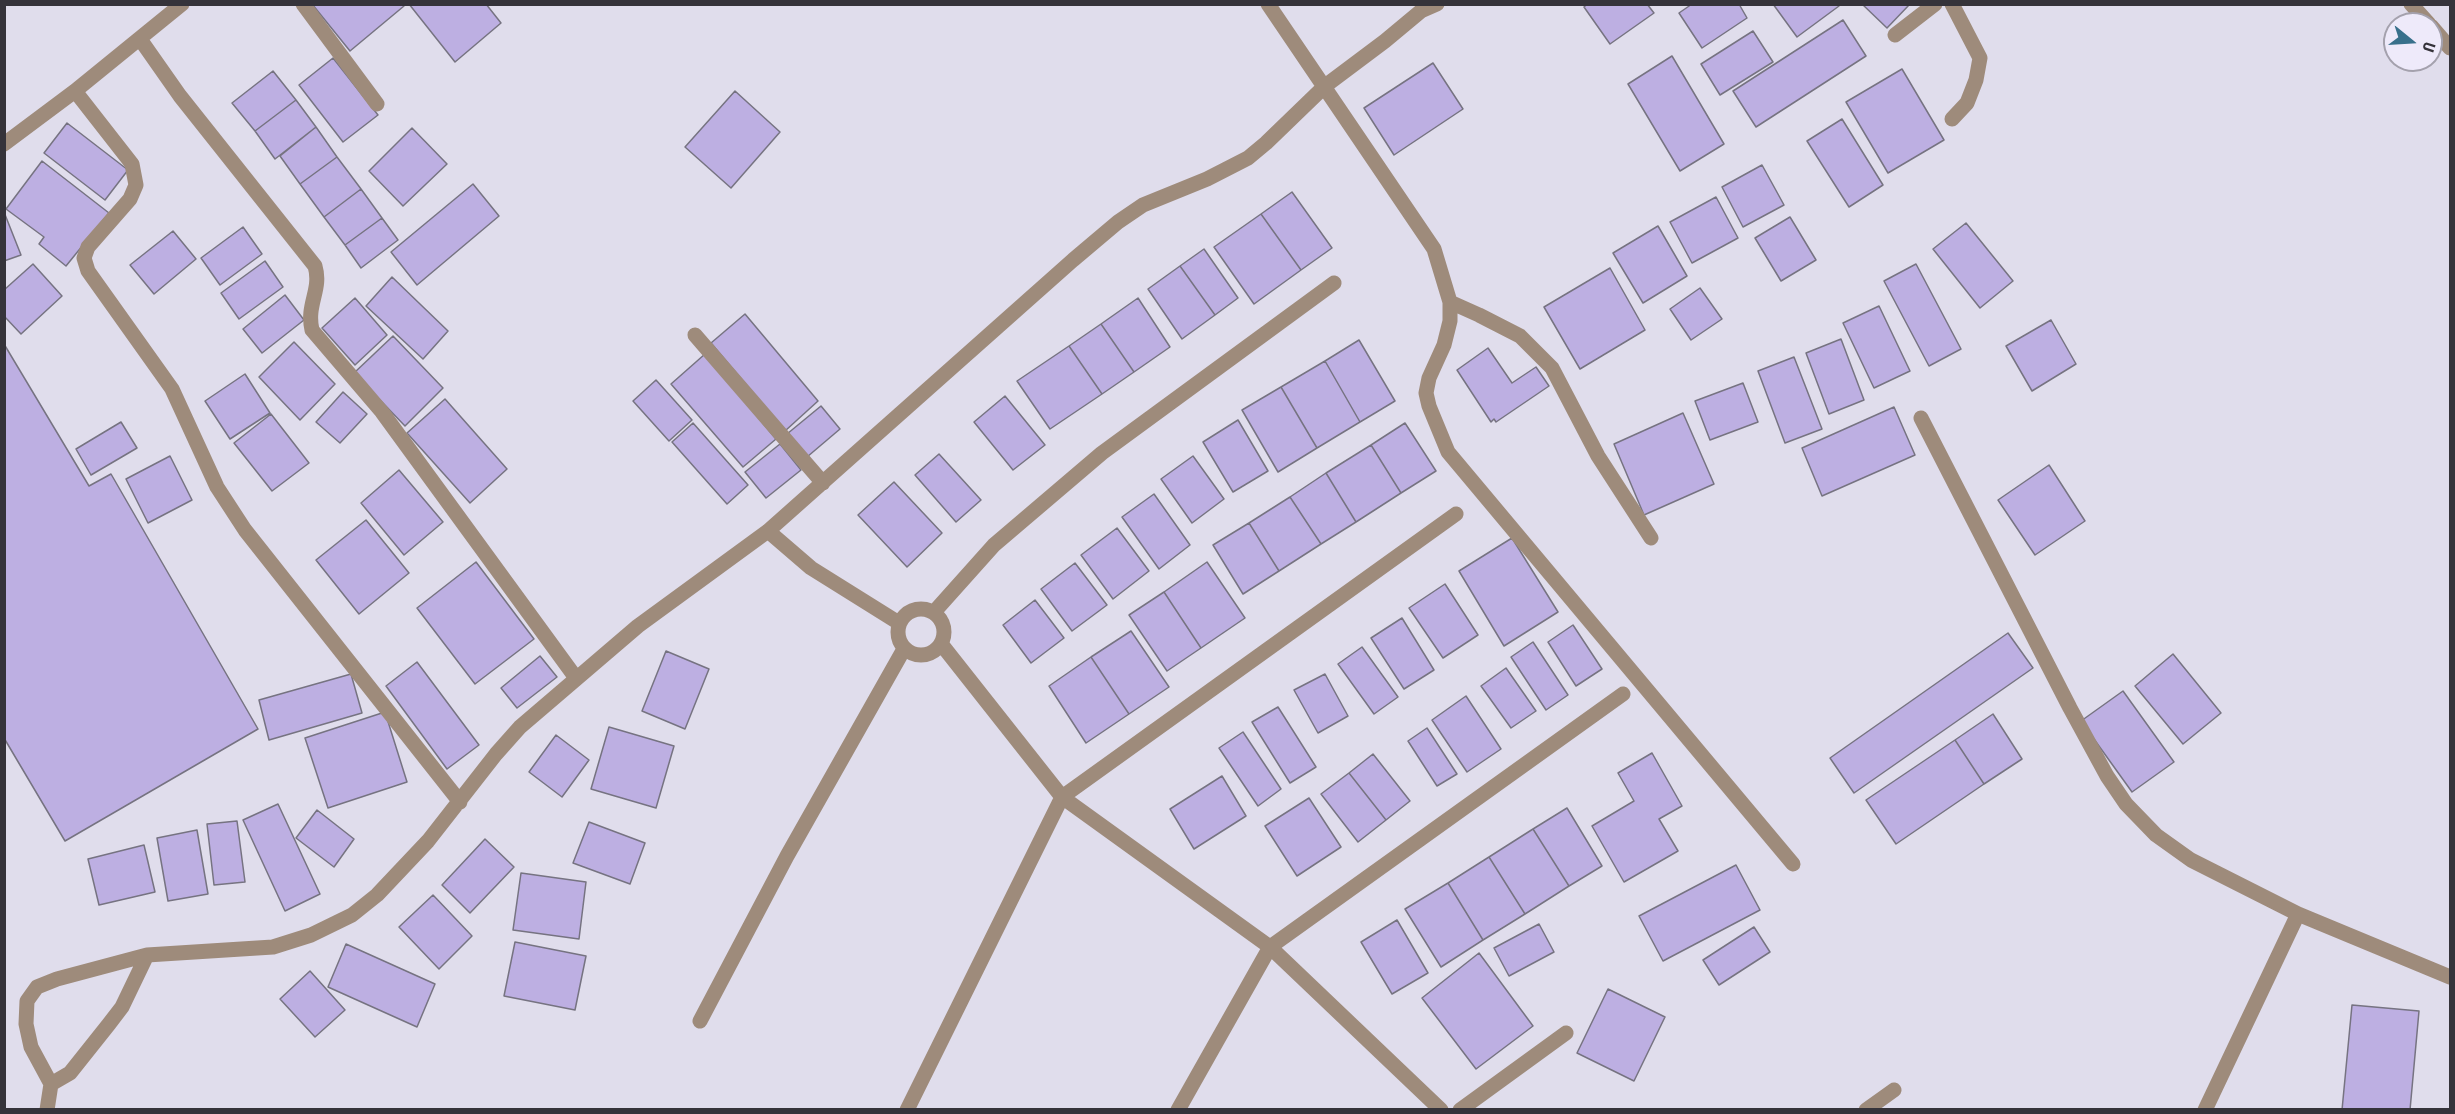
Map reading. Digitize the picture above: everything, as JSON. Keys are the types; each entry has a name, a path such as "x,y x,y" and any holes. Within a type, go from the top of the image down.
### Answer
{"street":[{"path":"4,144 75,92 182,4"},
{"path":"303,4 378,104"},
{"path":"1268,4 1434,249 1450,302 1450,321 1444,345 1429,378 1426,393 1448,452 1793,864"},
{"path":"47,1110 51,1084 31,1047 26,1024 27,1001 37,987 57,979 147,955 273,947 310,935 352,915 377,895 428,841 520,727 638,626 768,531 1118,222 1143,205 1207,179 1248,158 1325,86 1421,11 1437,4"},
{"path":"1895,35 1935,4"},
{"path":"1952,4 1980,58 1976,80 1967,103 1952,119"},
{"path":"140,39 180,96 315,266 318,276 310,309 312,330 382,412 576,678"},
{"path":"75,92 132,164 136,185 130,199 88,247 84,258 88,271 172,389 217,487 245,530 460,802"},
{"path":"935,611 994,545 1102,453 1334,283"},
{"path":"1450,302 1520,336 1552,369 1565,388 1598,456 1651,538"},
{"path":"695,335 823,483"},
{"path":"1921,418 2070,708 2107,776 2126,804 2156,835 2191,860 2298,914 2361,942 2451,977"},
{"path":"907,1110 1062,797 1456,514"},
{"path":"768,531 811,568 899,623"},
{"path":"921,608 935,611 945,627 942,645 931,655 915,655 904,649 898,636 899,623 909,612 921,608"},
{"path":"942,645 1062,797 1270,947 1441,1110"},
{"path":"700,1021 787,856 904,649"},
{"path":"1178,1110 1270,947 1623,694"},
{"path":"2205,1110 2298,914"},
{"path":"51,1084 70,1073 122,1007 147,955"},
{"path":"1460,1110 1566,1033"},
{"path":"1866,1110 1894,1090"}],"building":[{"path":"312,4 402,4 404,6 350,51"},
{"path":"409,4 486,4 501,23 455,62"},
{"path":"1587,4 1647,4 1654,13 1610,44 1584,7"},
{"path":"1692,4 1739,4 1747,18 1702,48 1679,13"},
{"path":"1773,4 1838,4 1839,6 1797,37"},
{"path":"1862,4 1910,4 1887,28"},
{"path":"1843,20 1866,56 1756,127 1733,91"},
{"path":"1753,31 1773,62 1720,95 1701,64"},
{"path":"1672,56 1724,144 1680,171 1628,84"},
{"path":"333,58 378,115 343,142 299,85"},
{"path":"1433,63 1463,109 1394,155 1364,108"},
{"path":"1902,69 1944,140 1888,173 1846,102"},
{"path":"273,71 296,100 255,131 232,103"},
{"path":"735,91 780,132 731,188 685,147"},
{"path":"296,100 316,127 275,159 255,131"},
{"path":"1842,119 1883,185 1849,207 1807,141"},
{"path":"67,123 128,170 105,200 44,153"},
{"path":"316,127 337,157 300,184 280,156"},
{"path":"412,128 447,164 403,206 369,171"},
{"path":"337,157 361,189 324,217 300,184"},
{"path":"42,161 109,213 66,266 39,244 44,237 6,209"},
{"path":"1762,165 1784,205 1743,227 1722,187"},
{"path":"473,184 499,216 417,285 391,252"},
{"path":"361,189 382,218 345,245 324,217"},
{"path":"1292,192 1332,248 1301,270 1261,214"},
{"path":"1716,197 1738,238 1692,263 1670,222"},
{"path":"4,212 21,255 4,261"},
{"path":"1261,214 1301,270 1254,304 1214,247"},
{"path":"1790,217 1816,260 1781,281 1755,238"},
{"path":"382,218 398,240 361,268 345,245"},
{"path":"1966,223 2013,281 1980,308 1933,249"},
{"path":"1658,226 1687,276 1643,303 1613,253"},
{"path":"243,227 262,254 220,285 201,258"},
{"path":"173,231 196,259 154,294 130,265"},
{"path":"1204,249 1238,298 1215,315 1180,266"},
{"path":"265,261 283,287 239,319 221,293"},
{"path":"33,264 62,296 21,334 4,316 4,290"},
{"path":"1916,264 1961,349 1929,366 1884,281"},
{"path":"1180,266 1215,315 1182,339 1148,289"},
{"path":"1610,268 1645,330 1580,369 1544,307"},
{"path":"392,277 448,331 423,359 366,306"},
{"path":"1700,288 1722,319 1691,340 1670,309"},
{"path":"285,295 304,320 262,353 243,329"},
{"path":"355,298 387,335 355,365 322,328"},
{"path":"1138,298 1170,347 1134,372 1101,324"},
{"path":"1879,306 1910,371 1874,388 1843,323"},
{"path":"745,314 818,401 785,431 711,343"},
{"path":"2051,320 2076,364 2032,391 2006,346"},
{"path":"1101,324 1134,372 1102,394 1069,346"},
{"path":"393,336 443,388 405,426 354,373"},
{"path":"1841,339 1864,400 1829,414 1806,353"},
{"path":"1359,340 1395,401 1360,422 1325,361"},
{"path":"294,342 335,384 300,420 259,377"},
{"path":"4,344 89,486 111,474 258,729 65,841 4,738"},
{"path":"1069,346 1102,394 1050,429 1017,381"},
{"path":"1488,348 1512,383 1536,367 1549,386 1496,422 1494,419 1491,422 1457,370"},
{"path":"705,354 776,439 743,467 671,384"},
{"path":"1794,357 1822,429 1785,443 1758,371"},
{"path":"1325,361 1360,422 1317,448 1281,387"},
{"path":"245,374 270,413 230,439 205,401"},
{"path":"656,380 692,420 669,441 633,401"},
{"path":"1743,383 1758,422 1710,440 1695,401"},
{"path":"1281,387 1317,448 1278,472 1242,410"},
{"path":"343,392 367,414 340,443 316,422"},
{"path":"1005,396 1045,445 1013,470 974,422"},
{"path":"445,399 507,469 470,503 407,433"},
{"path":"821,406 840,429 807,457 787,434"},
{"path":"1894,407 1915,455 1822,496 1802,448"},
{"path":"1683,413 1714,484 1644,515 1614,444"},
{"path":"271,414 309,463 272,491 234,443"},
{"path":"1238,420 1268,471 1233,492 1203,442"},
{"path":"121,422 137,448 91,475 76,449"},
{"path":"693,423 748,485 727,504 672,442"},
{"path":"1405,423 1436,471 1401,493 1371,445"},
{"path":"780,444 801,470 766,498 745,472"},
{"path":"1371,445 1401,493 1356,522 1326,473"},
{"path":"939,454 981,500 956,522 915,475"},
{"path":"170,456 192,500 148,523 126,479"},
{"path":"1193,456 1224,499 1192,523 1161,479"},
{"path":"2049,465 2085,521 2035,555 1998,500"},
{"path":"399,470 443,522 404,555 361,503"},
{"path":"1326,473 1356,522 1321,544 1290,497"},
{"path":"894,482 942,533 907,567 858,515"},
{"path":"1154,494 1190,545 1159,569 1122,517"},
{"path":"1290,497 1321,544 1279,571 1249,523"},
{"path":"366,520 409,573 359,614 316,560"},
{"path":"1249,523 1279,571 1243,594 1213,545"},
{"path":"1117,528 1149,571 1113,599 1081,555"},
{"path":"1512,538 1558,612 1504,646 1459,571"},
{"path":"476,562 534,639 475,684 417,608"},
{"path":"1207,562 1245,618 1201,648 1164,592"},
{"path":"1075,563 1107,605 1072,631 1041,589"},
{"path":"1445,584 1478,635 1443,658 1409,608"},
{"path":"1164,592 1201,648 1167,671 1129,615"},
{"path":"1035,600 1064,638 1031,663 1003,625"},
{"path":"1402,618 1434,670 1404,689 1371,638"},
{"path":"1573,625 1602,669 1576,686 1548,642"},
{"path":"1131,631 1169,687 1129,714 1091,657"},
{"path":"2008,633 2033,668 1854,793 1830,758"},
{"path":"1533,642 1568,695 1546,710 1511,657"},
{"path":"1362,647 1398,697 1374,714 1338,664"},
{"path":"666,651 709,669 685,729 642,711"},
{"path":"2173,654 2221,713 2183,744 2135,686"},
{"path":"540,656 557,677 517,708 501,688"},
{"path":"1091,657 1129,714 1086,743 1049,686"},
{"path":"417,662 479,745 447,769 386,686"},
{"path":"1506,668 1536,711 1511,728 1481,686"},
{"path":"351,674 362,713 269,740 259,700"},
{"path":"1325,674 1348,716 1318,733 1294,690"},
{"path":"2123,691 2174,762 2132,792 2081,721"},
{"path":"1466,696 1501,749 1467,772 1432,720"},
{"path":"1278,707 1316,767 1290,783 1252,722"},
{"path":"385,712 407,782 328,808 305,738"},
{"path":"1993,714 2022,759 1984,784 1955,740"},
{"path":"609,727 674,746 656,808 591,789"},
{"path":"1427,728 1457,774 1437,786 1408,741"},
{"path":"1243,732 1281,789 1258,806 1219,748"},
{"path":"556,735 589,760 562,797 529,772"},
{"path":"1955,740 1984,784 1896,844 1866,800"},
{"path":"1652,753 1682,806 1659,819 1678,851 1624,882 1592,826 1634,801 1618,773"},
{"path":"1373,754 1410,801 1386,820 1349,773"},
{"path":"1349,773 1386,820 1358,842 1321,794"},
{"path":"1222,776 1246,816 1194,849 1170,809"},
{"path":"1309,798 1341,847 1297,876 1265,826"},
{"path":"278,804 320,894 285,911 243,820"},
{"path":"1567,808 1602,866 1569,886 1533,829"},
{"path":"317,810 354,839 334,867 296,838"},
{"path":"237,821 245,882 214,885 207,824"},
{"path":"589,822 645,843 630,884 573,863"},
{"path":"1533,829 1569,886 1525,914 1489,857"},
{"path":"197,830 208,894 168,901 157,838"},
{"path":"485,839 514,867 470,913 442,885"},
{"path":"144,845 155,892 99,905 88,859"},
{"path":"1489,857 1525,914 1483,940 1448,883"},
{"path":"1736,865 1760,910 1663,961 1639,916"},
{"path":"521,873 586,882 579,939 513,930"},
{"path":"1448,883 1483,940 1441,967 1405,909"},
{"path":"433,895 472,936 439,969 399,927"},
{"path":"1397,920 1428,973 1392,994 1361,942"},
{"path":"1539,924 1554,952 1509,976 1494,948"},
{"path":"1754,927 1770,952 1719,985 1703,960"},
{"path":"515,942 586,956 575,1010 504,996"},
{"path":"346,944 435,984 417,1027 328,987"},
{"path":"1479,953 1533,1026 1476,1069 1422,998"},
{"path":"310,971 345,1010 315,1037 280,999"},
{"path":"1608,989 1665,1017 1634,1081 1577,1053"},
{"path":"2352,1005 2419,1011 2410,1110 2342,1110"}]}
